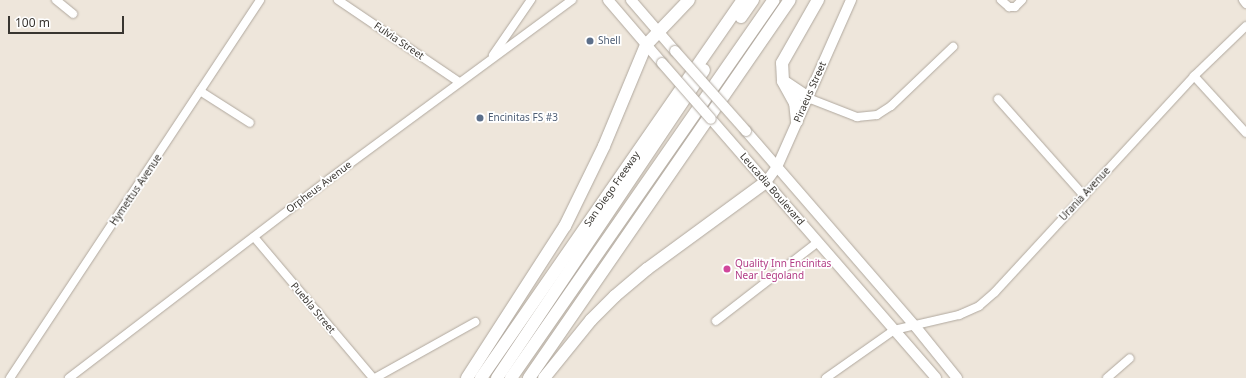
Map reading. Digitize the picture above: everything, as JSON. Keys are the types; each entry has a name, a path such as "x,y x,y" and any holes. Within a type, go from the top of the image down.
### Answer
{"highway":[{"path":"467,378 565,226 604,146 646,45 689,0"},
{"name":"San Diego Freeway","path":"481,378 743,0"},
{"path":"496,378 753,0"},
{"path":"511,378 774,0"},
{"path":"529,378 790,0"},
{"path":"797,121 796,103 783,81 782,63 818,0"},
{"path":"783,81 808,98"},
{"path":"544,378 591,320 616,296 647,269 766,182"}],"main road":[{"name":"Leucadia Boulevard","path":"608,0 818,242 899,329 936,378"},
{"name":"Leucadia Boulevard","path":"631,0 915,326 957,378"},
{"name":"Piraeus Street","path":"766,182 777,167 851,0"}],"street":[{"path":"56,0 73,14"},
{"name":"Hymettus Avenue","path":"10,378 260,0"},
{"name":"Fulvia Street","path":"338,0 459,82"},
{"path":"489,60 530,0"},
{"name":"Orpheus Avenue","path":"69,378 459,82 572,0"},
{"path":"1001,0 1009,7 1015,7 1022,0"},
{"path":"1243,0 1246,4"},
{"name":"Urania Avenue","path":"826,378 899,329 959,315 978,306 995,292 1194,76 1246,26"},
{"path":"808,98 856,117 877,115 891,106 953,47"},
{"path":"1194,76 1246,133"},
{"path":"200,91 250,123"},
{"path":"998,99 1084,196"},
{"name":"Puebla Street","path":"254,237 374,378"},
{"path":"716,321 818,242"},
{"path":"374,378 474,322"},
{"path":"1107,378 1130,358"}],"place":[{"name":"Shell","path":"590,41"},
{"name":"Encinitas FS #3","path":"480,118"},
{"name":"Quality Inn Encinitas Near Legoland","path":"727,269"}]}
